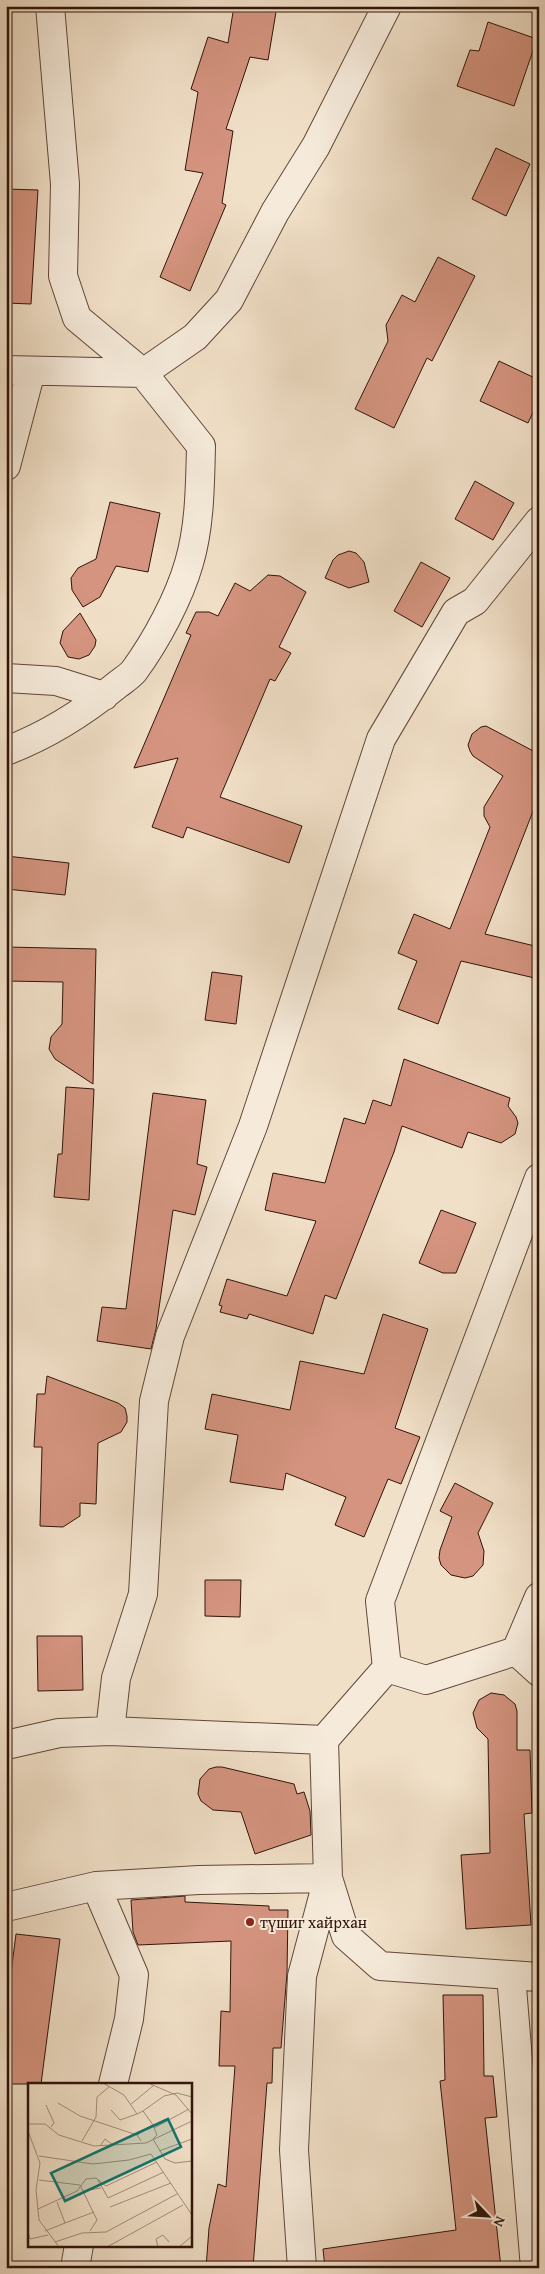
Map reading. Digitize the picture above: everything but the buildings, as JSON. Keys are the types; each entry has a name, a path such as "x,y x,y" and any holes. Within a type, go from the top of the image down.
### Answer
{"street":[{"path":"6,750 31,741 104,696 133,672 166,618 190,563 198,509 201,446 143,373 77,318 63,276 65,184 50,6"},
{"path":"6,466 19,371 143,373 195,337 229,300 274,212 316,146 387,6"},
{"path":"110,1731 116,1678 143,1594 154,1401 170,1336 254,1126 381,739 456,612 475,601 539,521"},
{"path":"6,678 56,681 104,696"},
{"path":"539,1178 533,1204 380,1601 386,1668 324,1740 328,1878 346,1936 380,1966 539,1977"},
{"path":"386,1668 426,1680 516,1651 539,1597"},
{"path":"516,1651 539,1672"},
{"path":"6,1745 59,1733 110,1731 324,1740"},
{"path":"6,1907 96,1886 199,1880 328,1878"},
{"path":"302,2268 294,2150 302,1976 328,1878"},
{"path":"96,1886 134,1975 129,2019 113,2083"},
{"path":"511,1975 534,2268"},
{"path":"75,2268 79,2246"}],"place":[{"name":"түшиг хайрхан","path":"250,1922"}]}
